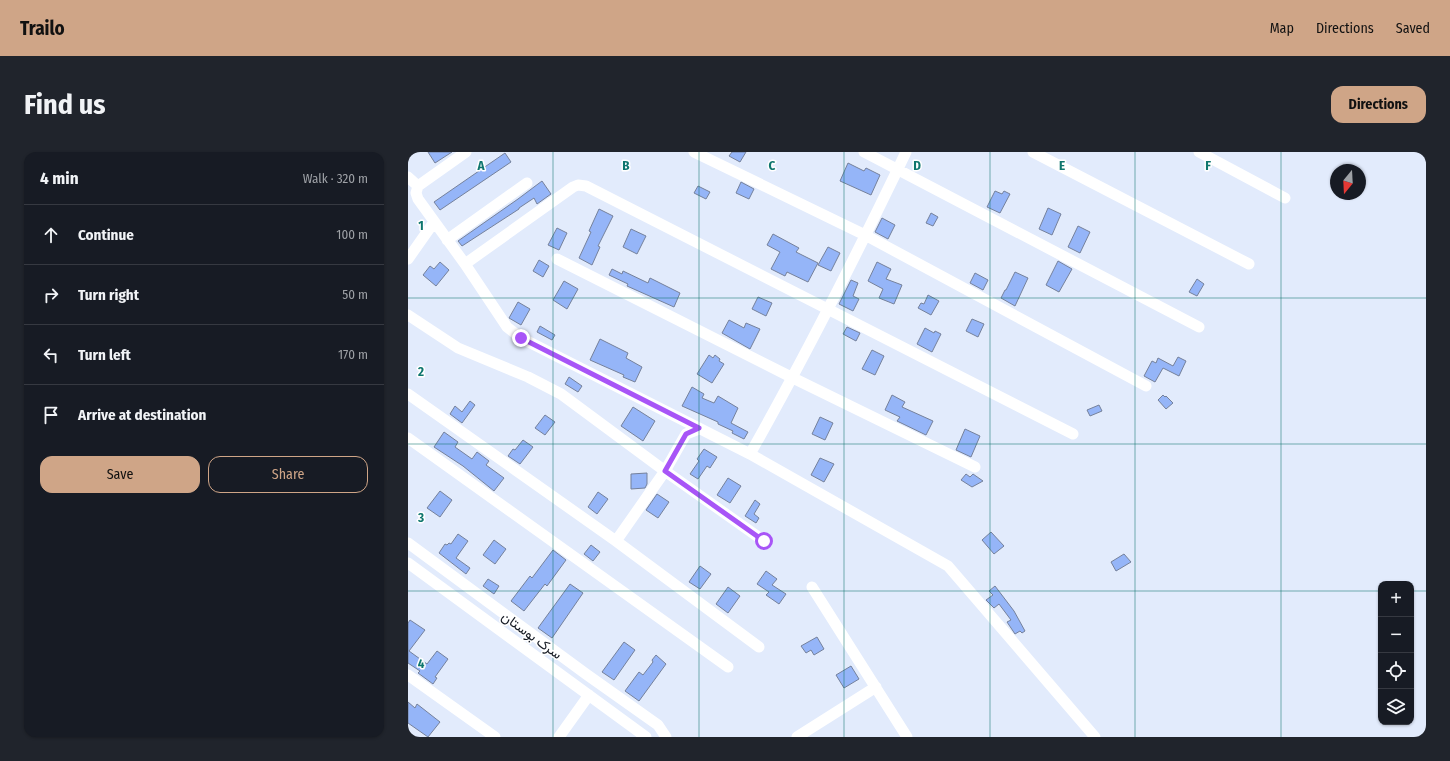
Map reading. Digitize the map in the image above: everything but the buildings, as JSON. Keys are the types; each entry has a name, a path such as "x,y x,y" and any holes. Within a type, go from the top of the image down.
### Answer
{"street":[{"path":"466,152 418,186 416,192 418,199 465,264 507,327 521,338 750,454 948,566 1095,737"},
{"path":"694,152 865,235 1146,386"},
{"path":"864,152 1199,327"},
{"path":"750,454 793,378 829,309 906,152"},
{"path":"1033,152 1249,264"},
{"path":"1199,152 1285,198"},
{"path":"408,177 418,186"},
{"path":"448,240 527,183"},
{"path":"465,264 573,187 578,185 586,186 1073,434"},
{"path":"410,252 434,222"},
{"path":"557,259 974,467"},
{"path":"408,315 458,348 528,377 561,394 665,471 764,541"},
{"path":"408,394 616,541 759,647"},
{"path":"616,541 665,471 686,434 699,428"},
{"path":"408,438 728,667"},
{"name":"سرک بوستان","path":"408,543 658,725"},
{"name":"سرک بوستان","path":"408,563 644,736"},
{"path":"812,587 907,737"},
{"path":"408,675 495,737"},
{"path":"799,737 876,687"},
{"path":"559,737 589,695"},
{"path":"644,736 658,725 666,737"}],"route":[{"path":"521,338 699,428 686,434 665,471 764,541"}]}
